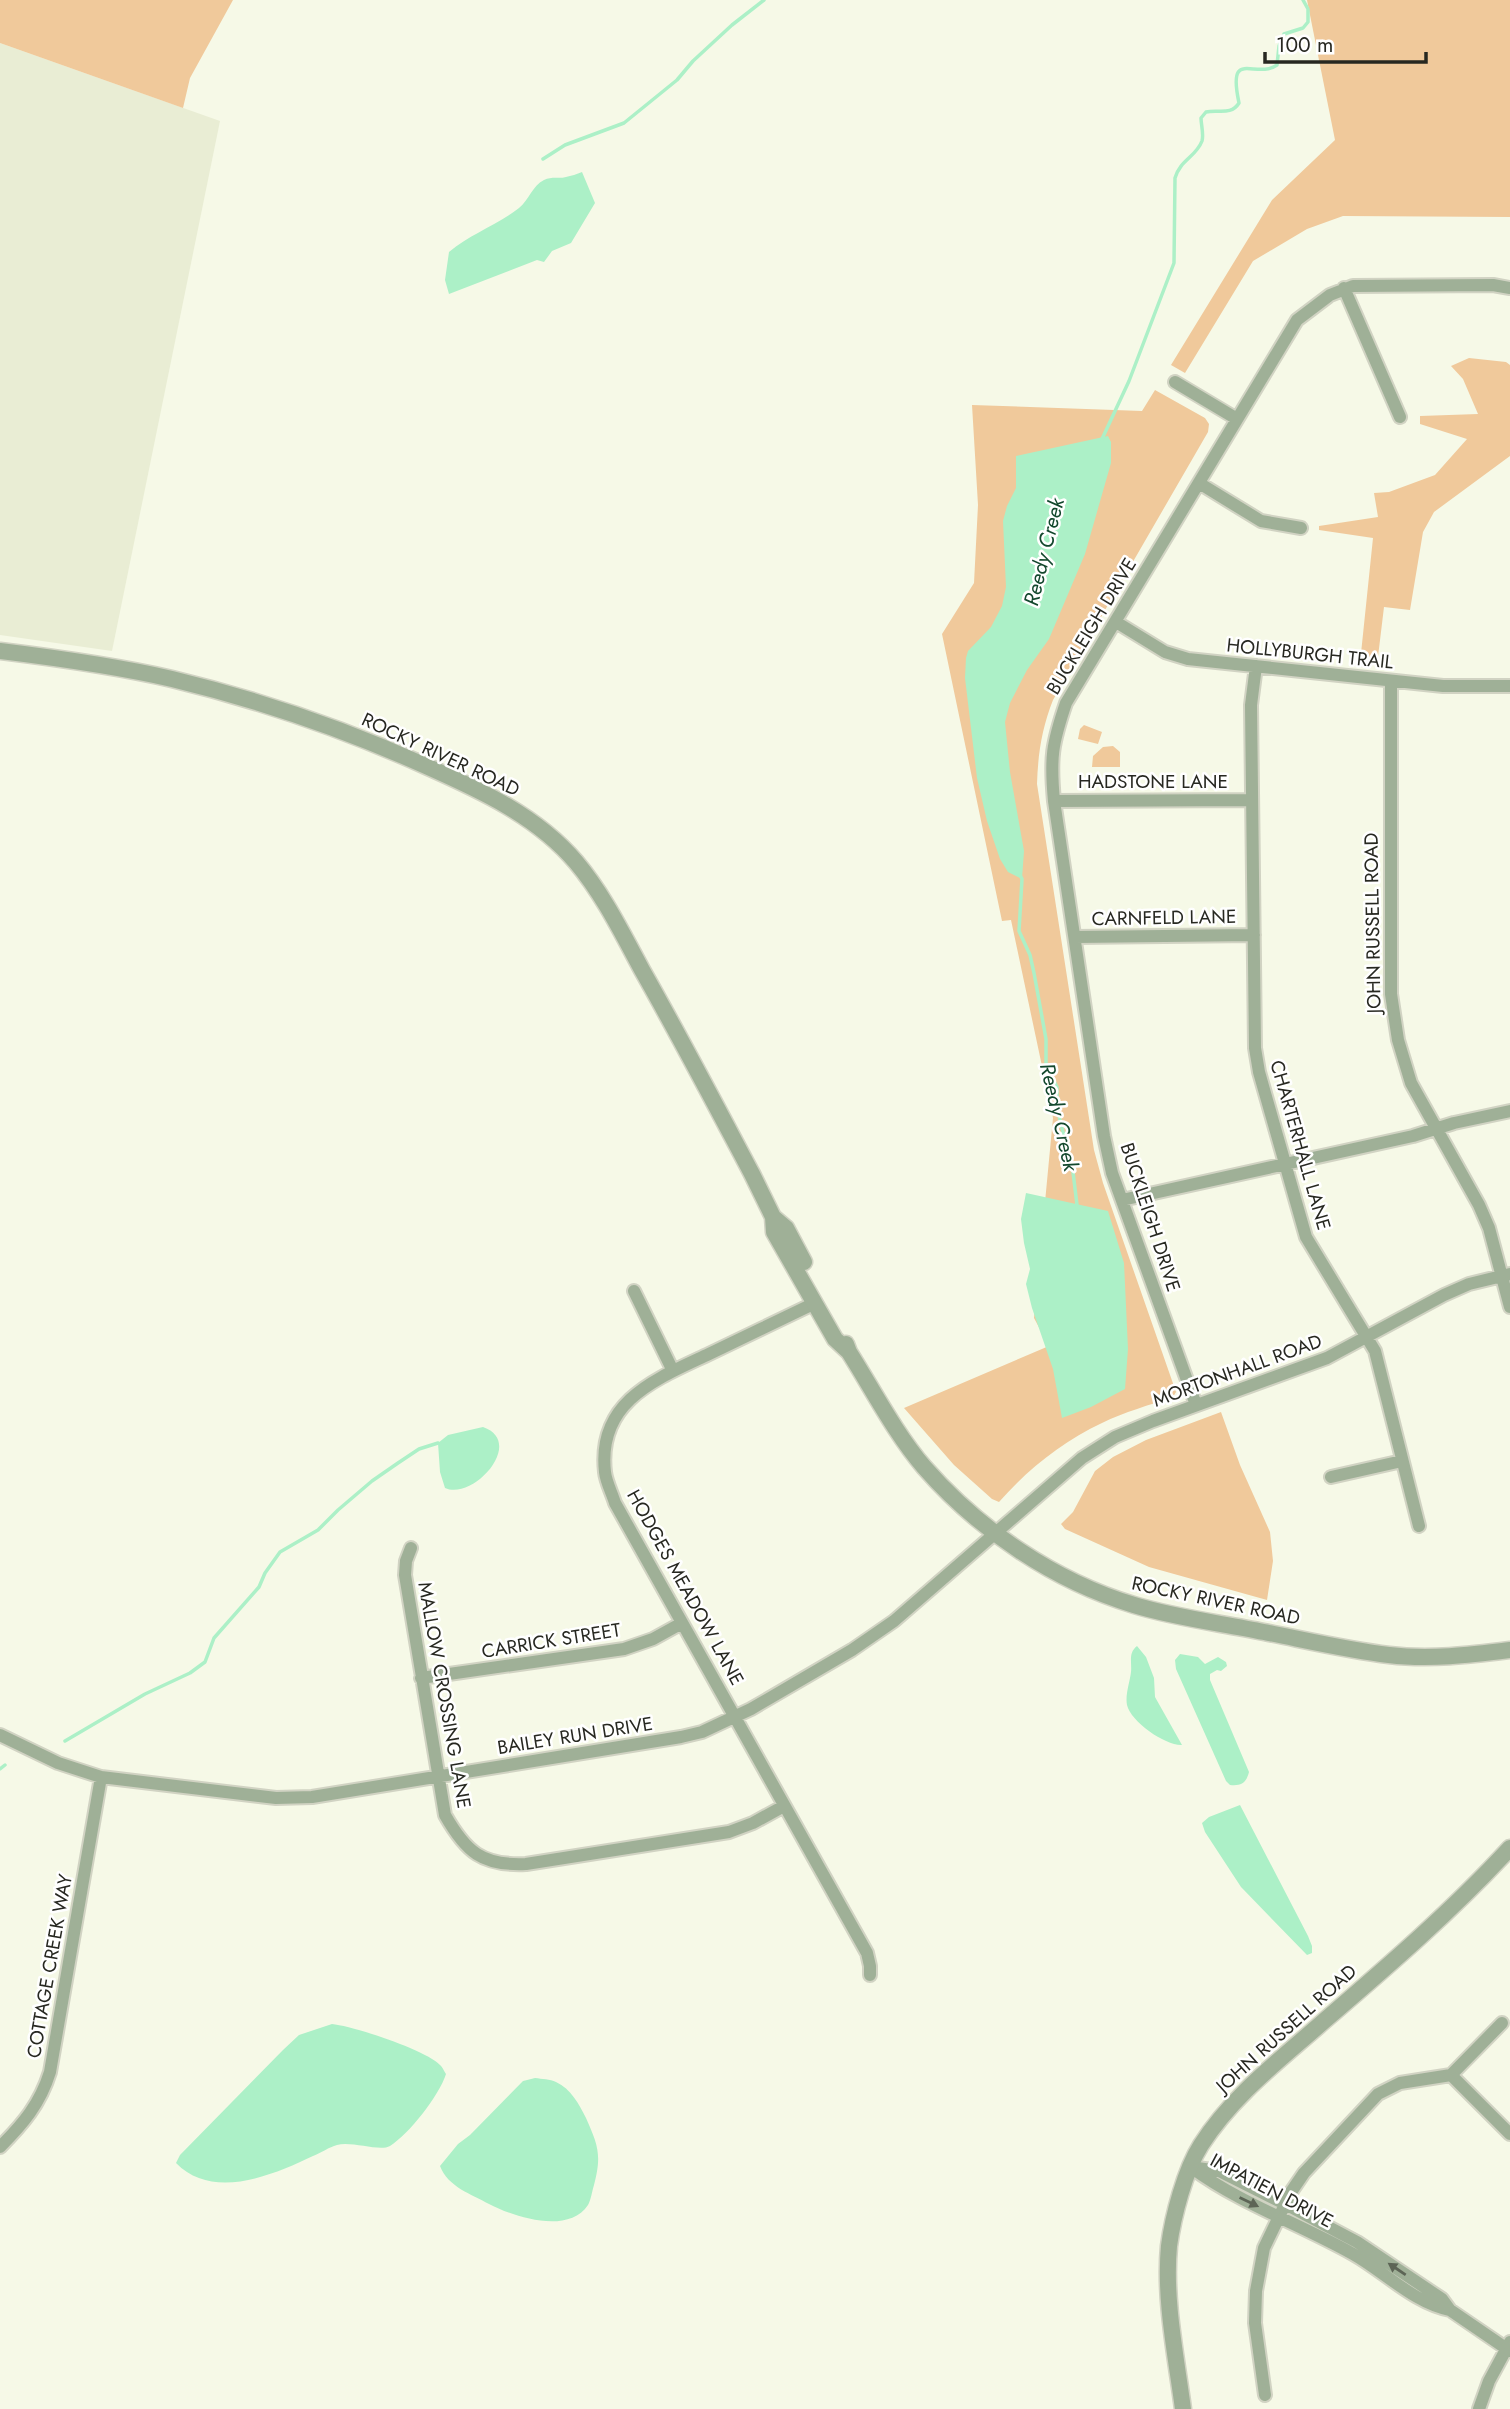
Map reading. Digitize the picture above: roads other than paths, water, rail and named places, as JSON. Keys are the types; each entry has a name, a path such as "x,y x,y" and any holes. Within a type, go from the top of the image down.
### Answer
{"street":[{"name":"BUCKLEIGH DRIVE","path":"1196,1405 1112,1173 1104,1136 1054,801 1051,764 1055,736 1066,703 1297,320 1321,301 1344,289 1365,285 1493,285 1510,288"},
{"path":"1344,289 1400,417"},
{"path":"1174,382 1237,419"},
{"path":"1199,483 1261,521 1301,528"},
{"name":"HOLLYBURGH TRAIL","path":"1116,622 1165,652 1188,659 1443,686 1510,686"},
{"name":"ROCKY RIVER ROAD","path":"0,651 162,677 293,713 355,735 448,775 529,820 574,860 592,883 739,1150 773,1217 775,1232 835,1339 849,1352"},
{"name":"CHARTERHALL LANE","path":"1256,666 1251,705 1255,1048 1265,1098 1306,1237 1375,1351 1419,1526"},
{"name":"JOHN RUSSELL ROAD","path":"1391,681 1391,994 1398,1040 1412,1083 1489,1228 1506,1275 1510,1307"},
{"name":"HADSTONE LANE","path":"1054,801 1252,800"},
{"name":"CARNFELD LANE","path":"1075,937 1254,935"},
{"path":"1122,1200 1413,1136 1510,1111"},
{"name":"ROCKY RIVER ROAD","path":"773,1217 786,1228 844,1337 849,1352 901,1435 924,1466 953,1497 996,1534 1067,1579 1137,1606 1391,1655 1450,1657 1510,1650"},
{"name":"MORTONHALL ROAD","path":"996,1534 1082,1458 1115,1437 1327,1358 1444,1294 1469,1284 1506,1275"},
{"path":"634,1291 673,1371"},
{"name":"HODGES MEADOW LANE","path":"815,1303 654,1380 629,1398 612,1423 606,1443 605,1474 615,1503 867,1953 870,1975"},
{"path":"1331,1478 1402,1461"},
{"name":"BAILEY RUN DRIVE","path":"0,1735 58,1763 101,1777 276,1798 312,1797 681,1737 702,1732 751,1709 852,1650 894,1621 996,1534"},
{"name":"MALLOW CROSSING LANE","path":"411,1548 405,1575 444,1815 458,1840 481,1857 508,1865 526,1864 729,1832 753,1823 784,1806"},
{"name":"CARRICK STREET","path":"421,1678 624,1649 646,1642 682,1623"},
{"name":"COTTAGE CREEK WAY","path":"0,2147 32,2113 50,2072 101,1777"},
{"name":"JOHN RUSSELL ROAD","path":"1183,2409 1167,2273 1175,2216 1190,2167 1200,2146 1241,2094 1449,1911 1510,1848"},
{"path":"1265,2395 1255,2323 1256,2291 1264,2248 1278,2217 1304,2173 1378,2094 1399,2083 1451,2075 1502,2023"},
{"path":"1451,2075 1510,2134"},
{"name":"IMPATIEN DRIVE","path":"1190,2167 1219,2171 1357,2242 1442,2298 1450,2311"},
{"name":"IMPATIEN DRIVE","path":"1190,2167 1214,2185 1354,2254 1434,2307 1450,2311 1508,2347"},
{"path":"1479,2409 1489,2381 1508,2347"}],"water":[{"path":"582,172 595,203 571,243 552,251 544,262 537,260 449,294 445,280 449,252 519,208 544,180"},
{"path":"1108,436 1111,442 1111,463 1085,554 1049,639 1027,670 1010,703 1005,722 1010,772 1024,851 1022,879 1008,872 1000,859 987,821 977,778 965,678 966,658 968,651 991,627 1002,606 1006,587 1003,521 1016,488 1016,456"},
{"path":"1026,1193 1108,1211 1124,1263 1128,1349 1125,1389 1091,1407 1062,1418 1053,1369 1026,1284 1030,1269 1021,1219"},
{"path":"483,1427 495,1434 499,1445 491,1468 469,1486 456,1490 445,1488 440,1472 438,1443 448,1435"},
{"path":"1137,1646 1146,1657 1154,1678 1155,1697 1182,1745 1159,1737 1130,1712 1127,1697 1131,1655"},
{"path":"1180,1654 1198,1657 1205,1664 1218,1657 1226,1662 1227,1666 1221,1671 1210,1674 1210,1680 1249,1772 1245,1781 1240,1784 1230,1785 1226,1781 1176,1669 1175,1660"},
{"path":"1240,1805 1308,1936 1312,1953 1307,1955 1241,1887 1205,1832 1202,1823 1209,1817"},
{"path":"332,2024 405,2046 432,2059 446,2074 430,2103 398,2140 385,2148 337,2145 262,2177 243,2181 207,2181 176,2163 180,2155 299,2035"},
{"path":"535,2078 554,2081 570,2093 583,2113 596,2143 598,2166 590,2201 579,2214 568,2219 540,2221 512,2214 454,2185 440,2166 458,2144 523,2081"}],"waterway":[{"path":"543,159 565,145 624,123 677,80 693,61 732,25 764,0"},
{"name":"Reedy Creek","path":"1102,439 1129,381 1174,263 1175,178 1180,167 1202,141 1201,118 1206,112 1228,111 1236,107 1239,103 1236,86 1240,70 1269,69 1277,65 1279,46 1284,34 1303,28 1308,22 1308,9 1303,0"},
{"name":"Reedy Creek","path":"1020,875 1019,931 1030,955 1034,973 1046,1039 1046,1066 1057,1087 1057,1108 1073,1172 1077,1205"},
{"path":"65,1741 145,1694 190,1673 205,1662 214,1638 259,1587 280,1552 318,1530 372,1481 398,1463 419,1449 438,1443"},
{"path":"0,1769 5,1765"}]}
